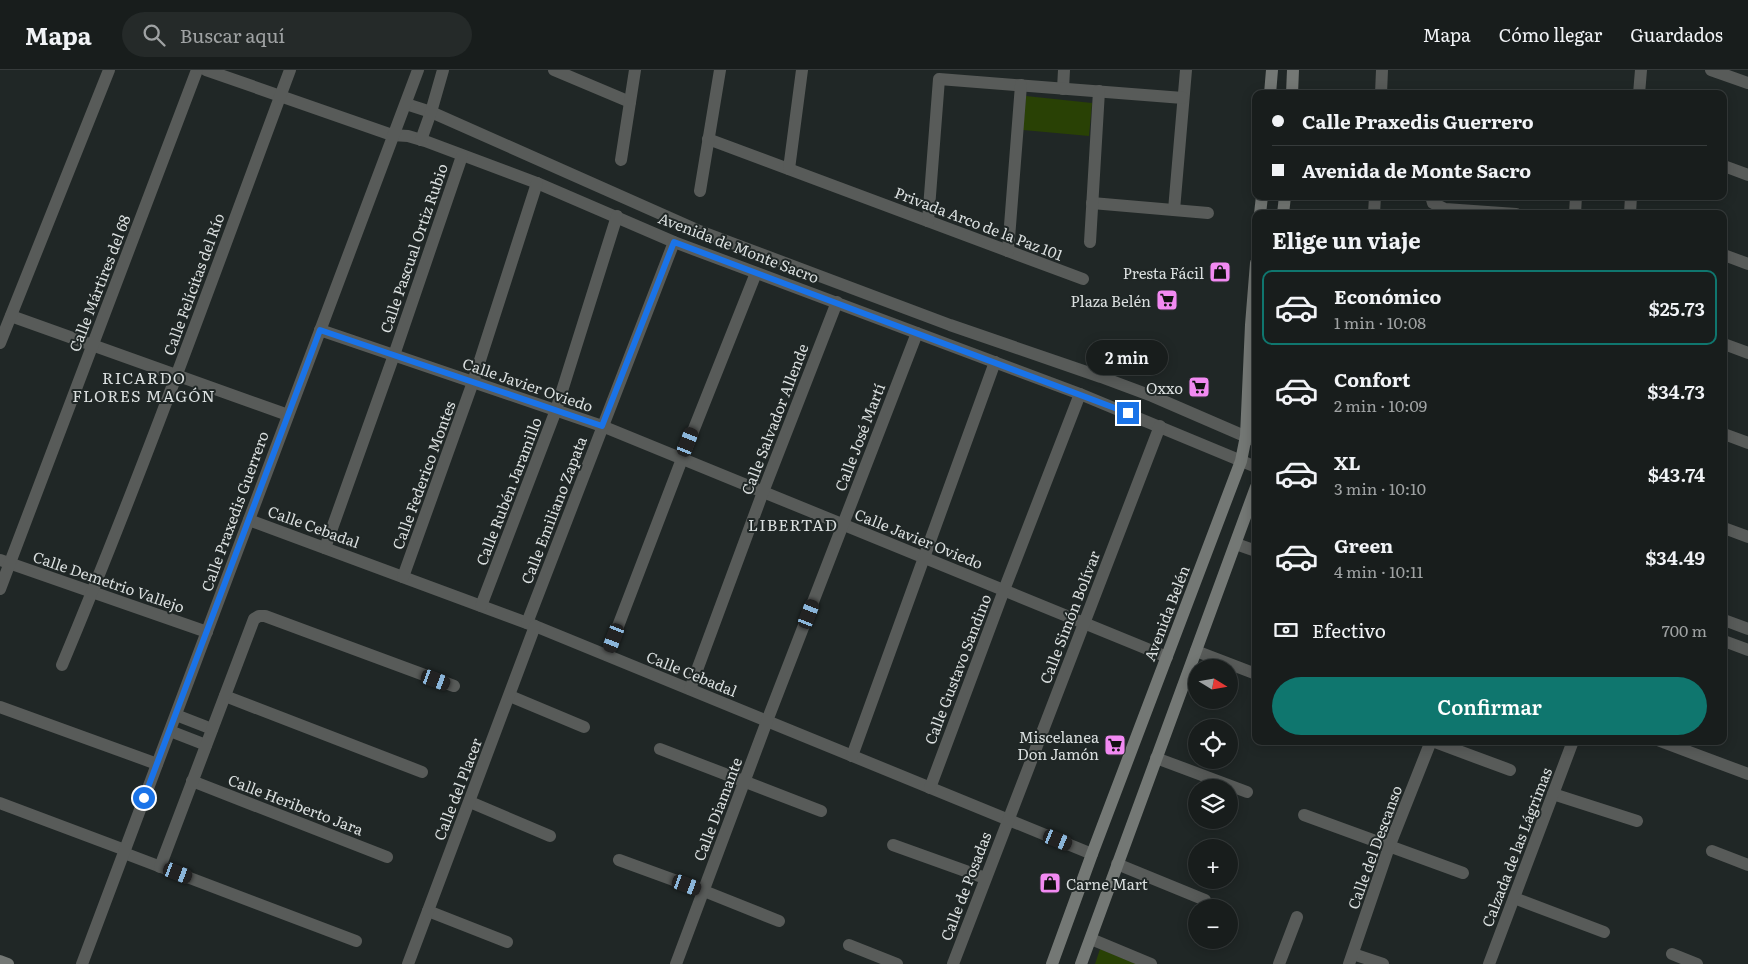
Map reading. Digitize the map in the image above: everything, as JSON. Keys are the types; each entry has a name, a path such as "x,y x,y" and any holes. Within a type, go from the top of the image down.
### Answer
{"main road":[{"path":"1270,90 1272,70"},
{"path":"1292,90 1293,70"},
{"name":"Avenida Belén","path":"1052,964 1240,460 1251,438 1252,313"},
{"path":"1081,964 1116,864 1252,498"},
{"path":"0,961 8,964"}],"street":[{"path":"0,343 109,70"},
{"name":"Calle Mártires del 68","path":"0,589 5,562 93,344 197,70"},
{"name":"Avenida de Monte Sacro","path":"206,70 392,136 408,136 421,140 617,216 674,242 1080,394 1252,465"},
{"name":"Calle Felícitas del Río","path":"62,665 177,374 290,70"},
{"name":"Calle Praxedis Guerrero","path":"82,964 418,70"},
{"path":"421,140 443,70"},
{"path":"554,70 630,102"},
{"path":"621,160 635,70"},
{"path":"700,191 720,70"},
{"path":"789,169 802,70"},
{"path":"1063,89 1064,70"},
{"path":"1174,210 1186,70"},
{"path":"1381,90 1382,70"},
{"path":"1639,90 1641,70"},
{"path":"1711,70 1725,72 1748,83"},
{"path":"928,221 938,78 1183,98"},
{"path":"1008,251 1021,85"},
{"path":"1090,242 1099,91"},
{"name":"Avenida de Monte Sacro","path":"406,104 431,112 697,230 950,325 1101,377 1251,438"},
{"name":"Privada Arco de la Paz 101","path":"708,139 1083,279"},
{"name":"Calle Pascual Ortiz Rubio","path":"325,548 462,156"},
{"path":"1727,167 1748,175"},
{"name":"Calle Federico Montes","path":"404,577 473,382 537,184"},
{"path":"1432,200 1432,203 1445,209 1459,210"},
{"path":"1092,203 1208,213"},
{"name":"Calle Rubén Jaramillo","path":"481,606 556,410 617,216"},
{"name":"Calle Emiliano Zapata","path":"531,624 602,426 674,242"},
{"path":"1727,256 1748,264"},
{"path":"607,655 756,273"},
{"name":"Calle Salvador Allende","path":"690,689 763,492 837,302"},
{"path":"11,316 288,415"},
{"name":"Calle Javier Oviedo","path":"320,330 602,426 1167,657"},
{"name":"Calle José Martí","path":"767,721 917,333"},
{"path":"1727,345 1748,354"},
{"path":"852,756 994,362"},
{"name":"Calle Gustavo Sandino","path":"930,788 1080,394"},
{"name":"Calle Simón Bolívar","path":"1008,820 1160,426"},
{"path":"1727,435 1748,443"},
{"name":"Calle Cebadal","path":"249,520 531,624 1092,854"},
{"path":"1727,529 1748,537"},
{"path":"1236,544 1252,550"},
{"name":"Calle Demetrio Vallejo","path":"5,562 207,632"},
{"path":"160,866 254,619 265,616 454,686"},
{"path":"1727,621 1748,629"},
{"name":"Calle del Placer","path":"408,964 510,696 531,624"},
{"path":"1727,642 1748,650"},
{"path":"1196,651 1252,672"},
{"path":"224,696 422,772"},
{"path":"510,696 584,727"},
{"path":"0,707 157,764"},
{"path":"176,715 212,729"},
{"name":"Calle Diamante","path":"676,964 767,721"},
{"path":"170,731 206,745"},
{"name":"Calle del Descanso","path":"1351,959 1388,847 1429,745"},
{"path":"1442,745 1510,770"},
{"name":"Calzada de las Lágrimas","path":"1489,964 1571,745"},
{"path":"1671,745 1748,774"},
{"path":"660,749 821,811"},
{"path":"1156,758 1247,792"},
{"name":"Calle Heriberto Jara","path":"192,781 387,857"},
{"path":"1553,794 1637,821"},
{"path":"470,802 550,836"},
{"path":"0,803 356,941"},
{"path":"1304,816 1464,873"},
{"name":"Calle de Posadas","path":"953,964 1008,820"},
{"path":"893,844 985,878"},
{"path":"1712,851 1748,865"},
{"path":"619,860 780,921"},
{"path":"1116,864 1203,899"},
{"path":"1514,898 1604,932"},
{"path":"428,911 507,942"},
{"path":"1279,964 1297,917"},
{"path":"1091,939 1151,964"},
{"path":"849,945 897,964"},
{"path":"1672,954 1697,964"},
{"path":"1351,959 1382,964"}],"green space":[{"path":"1026,96 1092,103 1089,136 1023,130"},
{"path":"1100,949 1137,964 1095,964"}],"place":[{"name":"Presta Fácil","path":"1220,272"},
{"name":"Plaza Belén","path":"1167,300"},
{"name":"Oxxo","path":"1199,387"},
{"name":"Miscelanea Don Jamón","path":"1115,745"},
{"name":"Carne Mart","path":"1050,883"}],"district":[{"name":"RICARDO FLORES MAGÓN","path":"144,386"},
{"name":"LIBERTAD","path":"793,524"}],"route":[{"path":"144,798 320,330 602,426 674,242 1128,413"}]}
